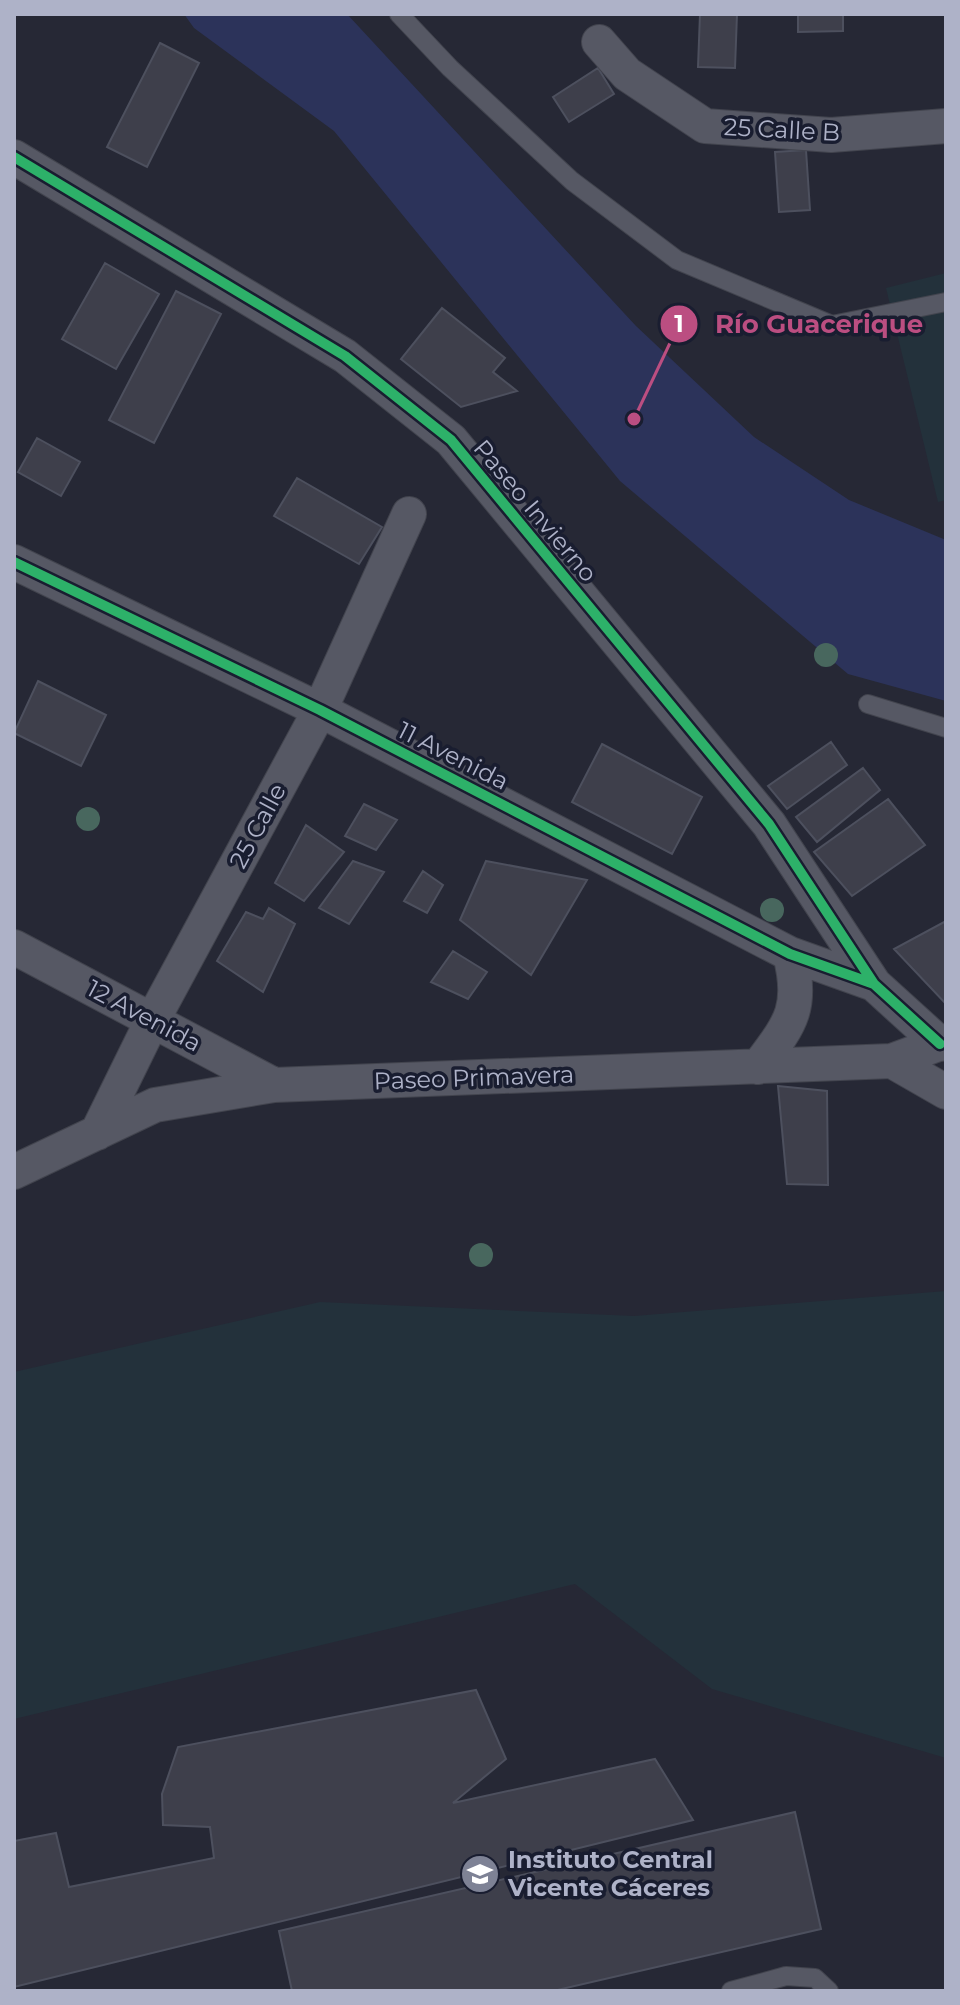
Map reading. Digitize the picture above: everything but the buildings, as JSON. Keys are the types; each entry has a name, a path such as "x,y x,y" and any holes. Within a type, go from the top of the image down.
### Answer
{"street":[{"name":"25 Calle B","path":"599,42 627,74 705,126 831,135 946,126"},
{"name":"Paseo Invierno","path":"14,157 345,356 451,440 769,824 874,984"},
{"name":"25 Calle","path":"97,1133 152,1021 320,710 409,514"},
{"name":"11 Avenida","path":"14,562 320,710 790,954 874,984"},
{"name":"12 Avenida","path":"14,947 274,1085"},
{"path":"758,1067 780,1037 795,1008 798,986 790,954"},
{"path":"874,984 943,1043"},
{"name":"Paseo Primavera","path":"14,1172 155,1105 274,1085 892,1061 943,1043"},
{"path":"892,1061 946,1092"}],"lane":[{"path":"399,14 450,68 572,181 677,260 832,325 946,302"},
{"path":"868,704 946,728"},
{"path":"731,1991 786,1976 815,1978 829,1991"}],"shaded area":[{"path":"946,273 946,500 938,502 886,288"},
{"path":"946,1291 946,1758 712,1689 575,1584 14,1719 14,1372 320,1302 634,1316"}],"water":[{"path":"184,14 347,14 636,326 754,437 849,500 946,540 946,701 848,674 620,481 334,131 194,28"}],"cycle path":[{"path":"14,157 345,356 451,440 769,824 874,984 940,1044"},
{"path":"14,562 320,710 790,954 874,984"}],"place":[{"name":"Río Guacerique","path":"634,419"},
{"name":"Instituto Central Vicente Cáceres","path":"480,1874"}]}
